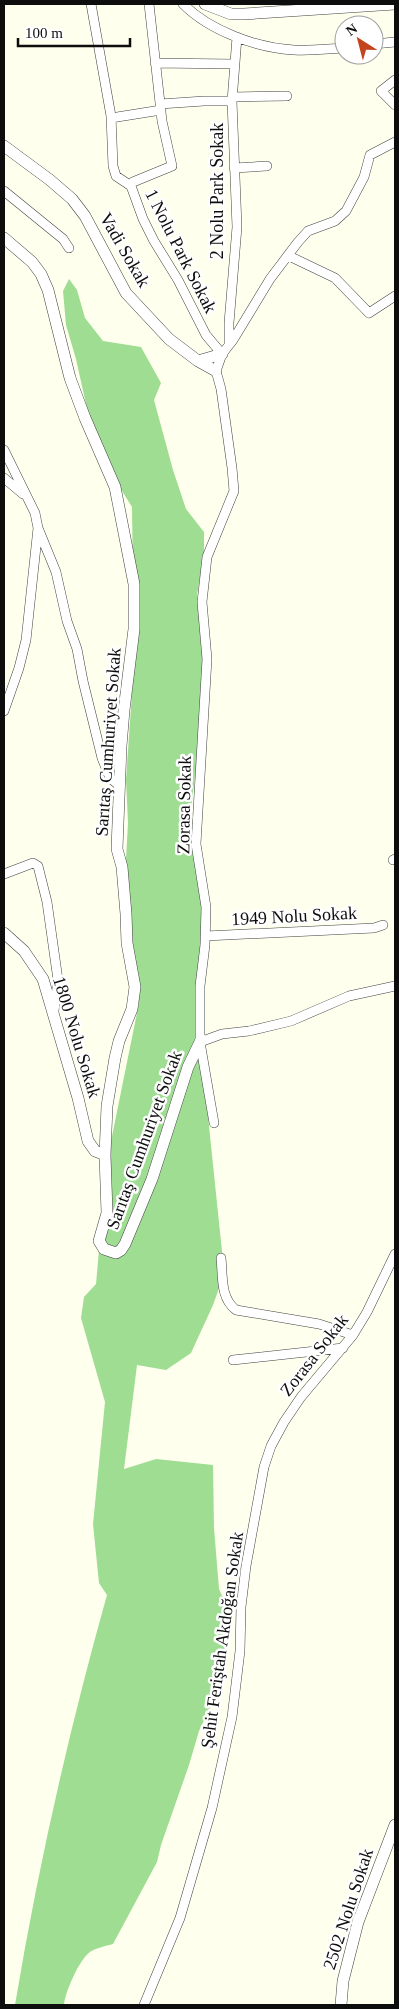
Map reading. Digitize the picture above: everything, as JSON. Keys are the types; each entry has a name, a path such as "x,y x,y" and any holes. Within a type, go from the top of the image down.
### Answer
{"street":[{"path":"91,4 111,118 113,166 116,176 131,186"},
{"name":"1 Nolu Park Sokak","path":"149,4 160,107 172,166 134,182 131,186 143,219 154,241 178,280 206,335 222,354"},
{"path":"183,4 204,21 237,37 292,50 334,48"},
{"path":"204,4 231,14 395,4"},
{"name":"2 Nolu Park Sokak","path":"230,344 229,323 237,227 232,99 237,37"},
{"path":"155,63 234,64"},
{"path":"395,80 381,91 395,105"},
{"path":"111,118 160,107 232,99 287,96"},
{"path":"216,371 222,354 270,279 308,231 335,221 346,210 364,177 370,155 395,142"},
{"name":"Vadi Sokak","path":"4,146 72,199 85,216 126,293 169,339 216,371"},
{"path":"234,168 266,166"},
{"path":"4,191 64,238 69,248"},
{"name":"Sarıtaş Cumhuriyet Sokak","path":"4,238 32,262 48,290 70,378 115,487 135,595 130,671 124,710 117,848 122,867 127,943 135,987 132,1009 119,1041 107,1106 105,1155 107,1213 99,1241 104,1249 116,1253 125,1244 152,1179 185,1075 200,1042"},
{"path":"289,256 335,278 369,313 395,296"},
{"path":"198,360 222,354"},
{"name":"Zorasa Sokak","path":"214,1123 200,1042 200,986 206,936 206,907 196,844 207,659 202,602 207,557 234,491 227,428 216,371"},
{"path":"4,450 35,513 38,528 56,572 67,621 77,649 102,758 110,778 120,786"},
{"path":"4,478 26,496"},
{"path":"4,711 20,668 26,640 38,528"},
{"path":"4,874 32,863 38,866 48,902 58,980 54,1012"},
{"name":"1949 Nolu Sokak","path":"206,936 374,928 383,925"},
{"name":"1800 Nolu Sokak","path":"4,933 24,951 43,979 78,1098 88,1141 95,1151 105,1155"},
{"path":"200,1042 222,1034 249,1031 291,1021 349,996 395,986"},
{"name":"Zorasa Sokak","path":"262,1477 271,1446 284,1422 301,1397 352,1335 367,1312 395,1254"},
{"path":"221,1258 225,1295 230,1305 236,1310 319,1324 352,1335"},
{"path":"233,1360 343,1348"},
{"name":"Şehit Feriştah Akdoğan Sokak","path":"144,2005 180,1918 212,1808 232,1717 240,1651 241,1607 246,1566 262,1477"},
{"name":"2502 Nolu Sokak","path":"341,2005 343,1981 358,1922 395,1825"}],"green space":[{"path":"69,279 77,290 85,318 103,341 141,347 161,383 154,400 173,470 186,509 204,532 204,553 197,595 204,661 198,751 191,809 206,925 200,1020 223,1261 222,1280 191,1353 166,1370 137,1365 124,1469 156,1459 213,1465 214,1528 219,1589 229,1612 224,1678 199,1731 157,1862 113,1944 95,1949 81,1962 67,1992 64,2005 15,2005 55,1799 107,1595 99,1583 93,1524 105,1402 81,1318 84,1297 96,1284 107,1161 139,1003 139,976 128,937 124,895 128,823 126,780 134,663 132,507 96,449 76,359 66,325 63,291"}]}
